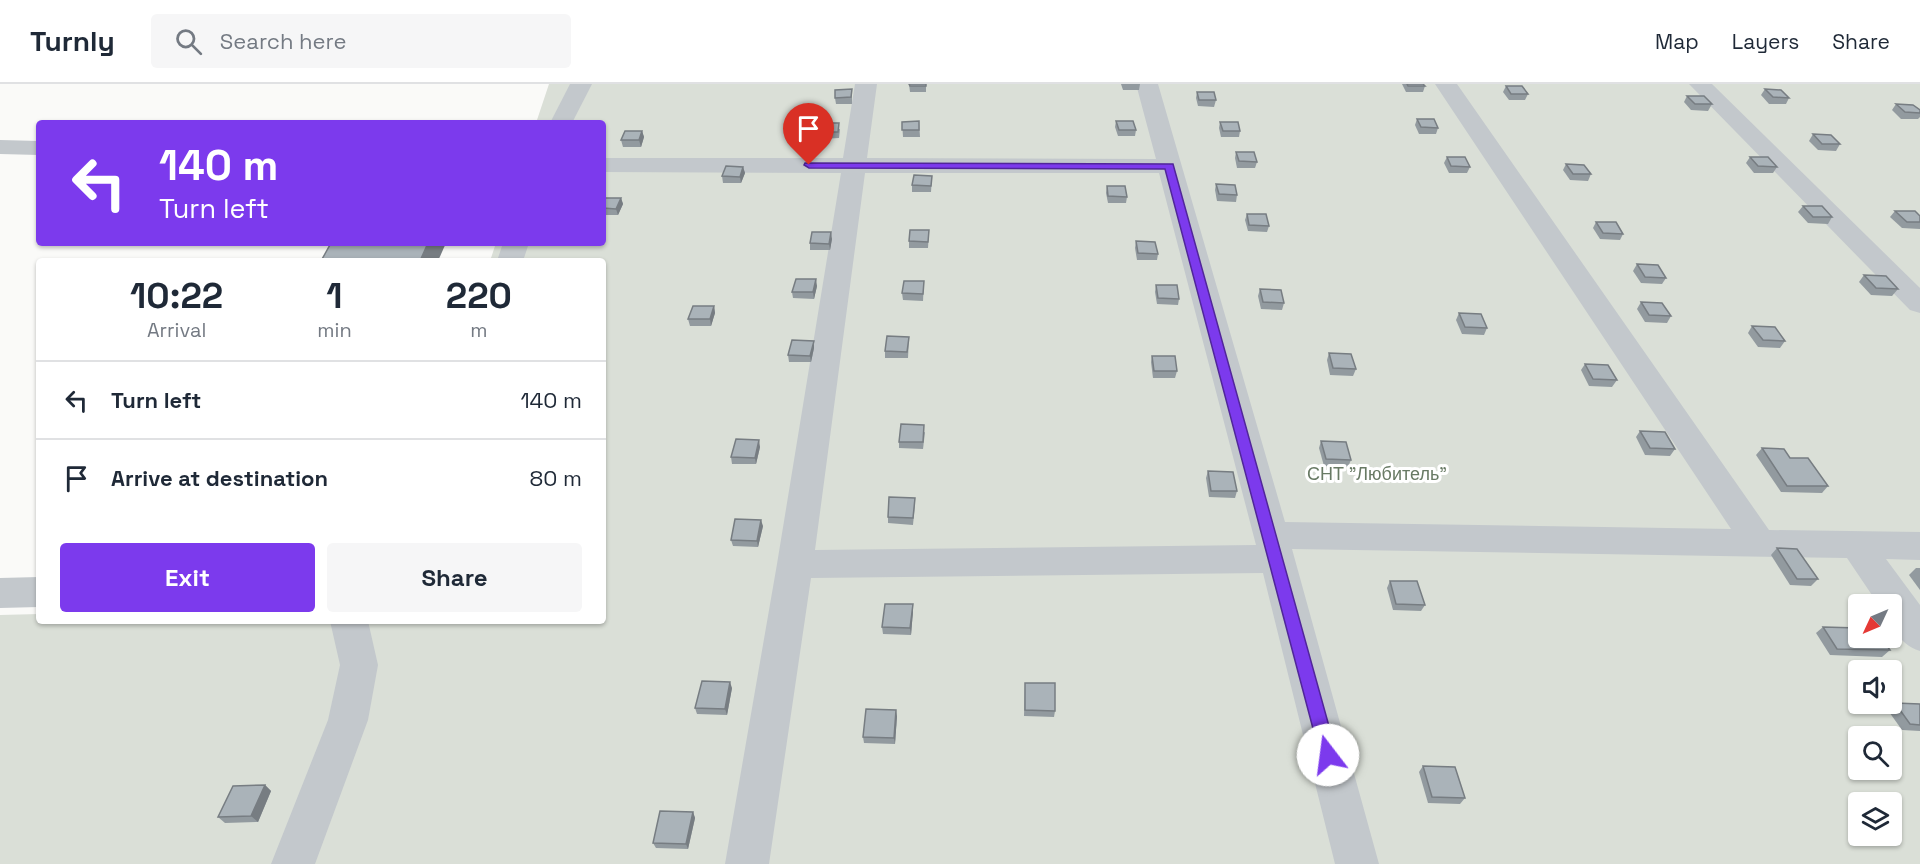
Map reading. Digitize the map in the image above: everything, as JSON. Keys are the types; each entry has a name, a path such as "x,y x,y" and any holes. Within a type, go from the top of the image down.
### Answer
{"street":[{"path":"563,120 581,84"},
{"path":"747,864 795,564 866,84"},
{"path":"1147,84 1274,547 1357,864"},
{"path":"1446,84 1758,542"},
{"path":"1700,84 1920,304"},
{"path":"0,147 36,148"},
{"path":"606,165 1169,166"},
{"path":"795,564 1274,547 1758,542 1920,546"},
{"path":"1856,544 1920,635"},
{"path":"0,593 36,592"},
{"path":"293,864 348,720 359,665 350,624"}],"green space":[{"name":"СНТ \"Любитель\"","path":"549,84 1920,84 1920,864 0,864 0,615 36,614 36,624 606,624 606,258 491,258 495,246 606,246 606,120 537,120"}],"building":[{"path":"909,84 926,84 926,86 910,86"},
{"path":"1407,84 1423,84 1425,86 1408,86"},
{"path":"1506,86 1522,86 1528,94 1511,94"},
{"path":"852,89 851,97 835,98 835,90"},
{"path":"1765,89 1781,90 1789,98 1773,97"},
{"path":"1197,92 1214,92 1216,100 1199,100"},
{"path":"1687,96 1704,96 1712,104 1695,104"},
{"path":"1896,104 1913,105 1920,110 1920,113 1905,112"},
{"path":"1417,119 1434,119 1438,128 1421,127"},
{"path":"919,121 919,130 902,130 902,122"},
{"path":"1116,121 1133,121 1136,130 1119,130"},
{"path":"1220,122 1238,122 1240,131 1223,131"},
{"path":"822,123 839,123 838,132 821,132"},
{"path":"625,131 642,131 639,140 621,140"},
{"path":"1813,134 1831,135 1840,144 1822,144"},
{"path":"1236,152 1254,152 1257,162 1239,161"},
{"path":"1447,157 1465,157 1470,167 1451,166"},
{"path":"1750,157 1768,157 1777,167 1758,166"},
{"path":"1566,164 1584,165 1591,174 1573,174"},
{"path":"726,166 743,167 740,177 722,176"},
{"path":"914,175 932,176 931,186 912,185"},
{"path":"1216,184 1235,185 1237,195 1219,194"},
{"path":"1107,186 1125,186 1127,197 1108,196"},
{"path":"606,198 621,198 616,209 606,208"},
{"path":"1803,206 1822,206 1832,217 1813,217"},
{"path":"1895,211 1915,211 1920,216 1920,222 1907,222"},
{"path":"1247,214 1266,214 1269,226 1249,225"},
{"path":"1596,222 1616,222 1623,234 1603,233"},
{"path":"910,230 929,230 928,242 909,241"},
{"path":"812,232 831,232 829,244 810,243"},
{"path":"1136,241 1155,242 1158,254 1138,253"},
{"path":"329,246 427,246 421,258 323,258"},
{"path":"1637,264 1658,265 1666,278 1645,277"},
{"path":"1864,275 1886,276 1898,289 1876,288"},
{"path":"796,279 816,279 813,292 792,292"},
{"path":"904,281 924,281 923,294 902,293"},
{"path":"1156,285 1177,285 1179,299 1158,298"},
{"path":"1260,289 1281,290 1284,303 1263,302"},
{"path":"1641,302 1662,303 1671,316 1649,315"},
{"path":"693,306 714,306 710,319 688,319"},
{"path":"1459,313 1481,314 1487,328 1465,327"},
{"path":"1752,326 1775,327 1785,341 1763,340"},
{"path":"887,336 909,337 907,352 885,351"},
{"path":"792,340 814,341 810,356 788,355"},
{"path":"1329,353 1351,354 1356,369 1333,368"},
{"path":"1152,356 1175,356 1177,371 1154,371"},
{"path":"1585,364 1608,365 1617,380 1593,379"},
{"path":"901,424 924,425 923,442 899,442"},
{"path":"1640,431 1665,432 1675,449 1650,448"},
{"path":"736,439 759,440 755,458 731,457"},
{"path":"1321,441 1346,442 1351,460 1326,459"},
{"path":"1762,448 1784,449 1790,458 1808,458 1828,486 1787,486"},
{"path":"1208,471 1233,472 1237,491 1211,491"},
{"path":"889,497 915,498 913,518 888,517"},
{"path":"735,519 761,520 757,541 731,540"},
{"path":"1777,548 1797,549 1818,579 1797,579"},
{"path":"1390,581 1417,581 1425,605 1396,604"},
{"path":"885,604 913,604 910,628 882,627"},
{"path":"1823,627 1848,628 1848,648 1888,648 1890,650 1837,649"},
{"path":"702,681 730,682 725,709 695,708"},
{"path":"1025,683 1055,683 1055,711 1025,710"},
{"path":"1902,703 1920,704 1920,725 1910,724 1902,713"},
{"path":"866,709 896,710 894,738 863,737"},
{"path":"1423,766 1455,767 1465,798 1432,797"},
{"path":"265,785 251,816 218,817 233,786"},
{"path":"660,811 693,812 686,844 653,843"}],"route":[{"path":"809,165 1169,166 1271,536 1328,755"}]}
